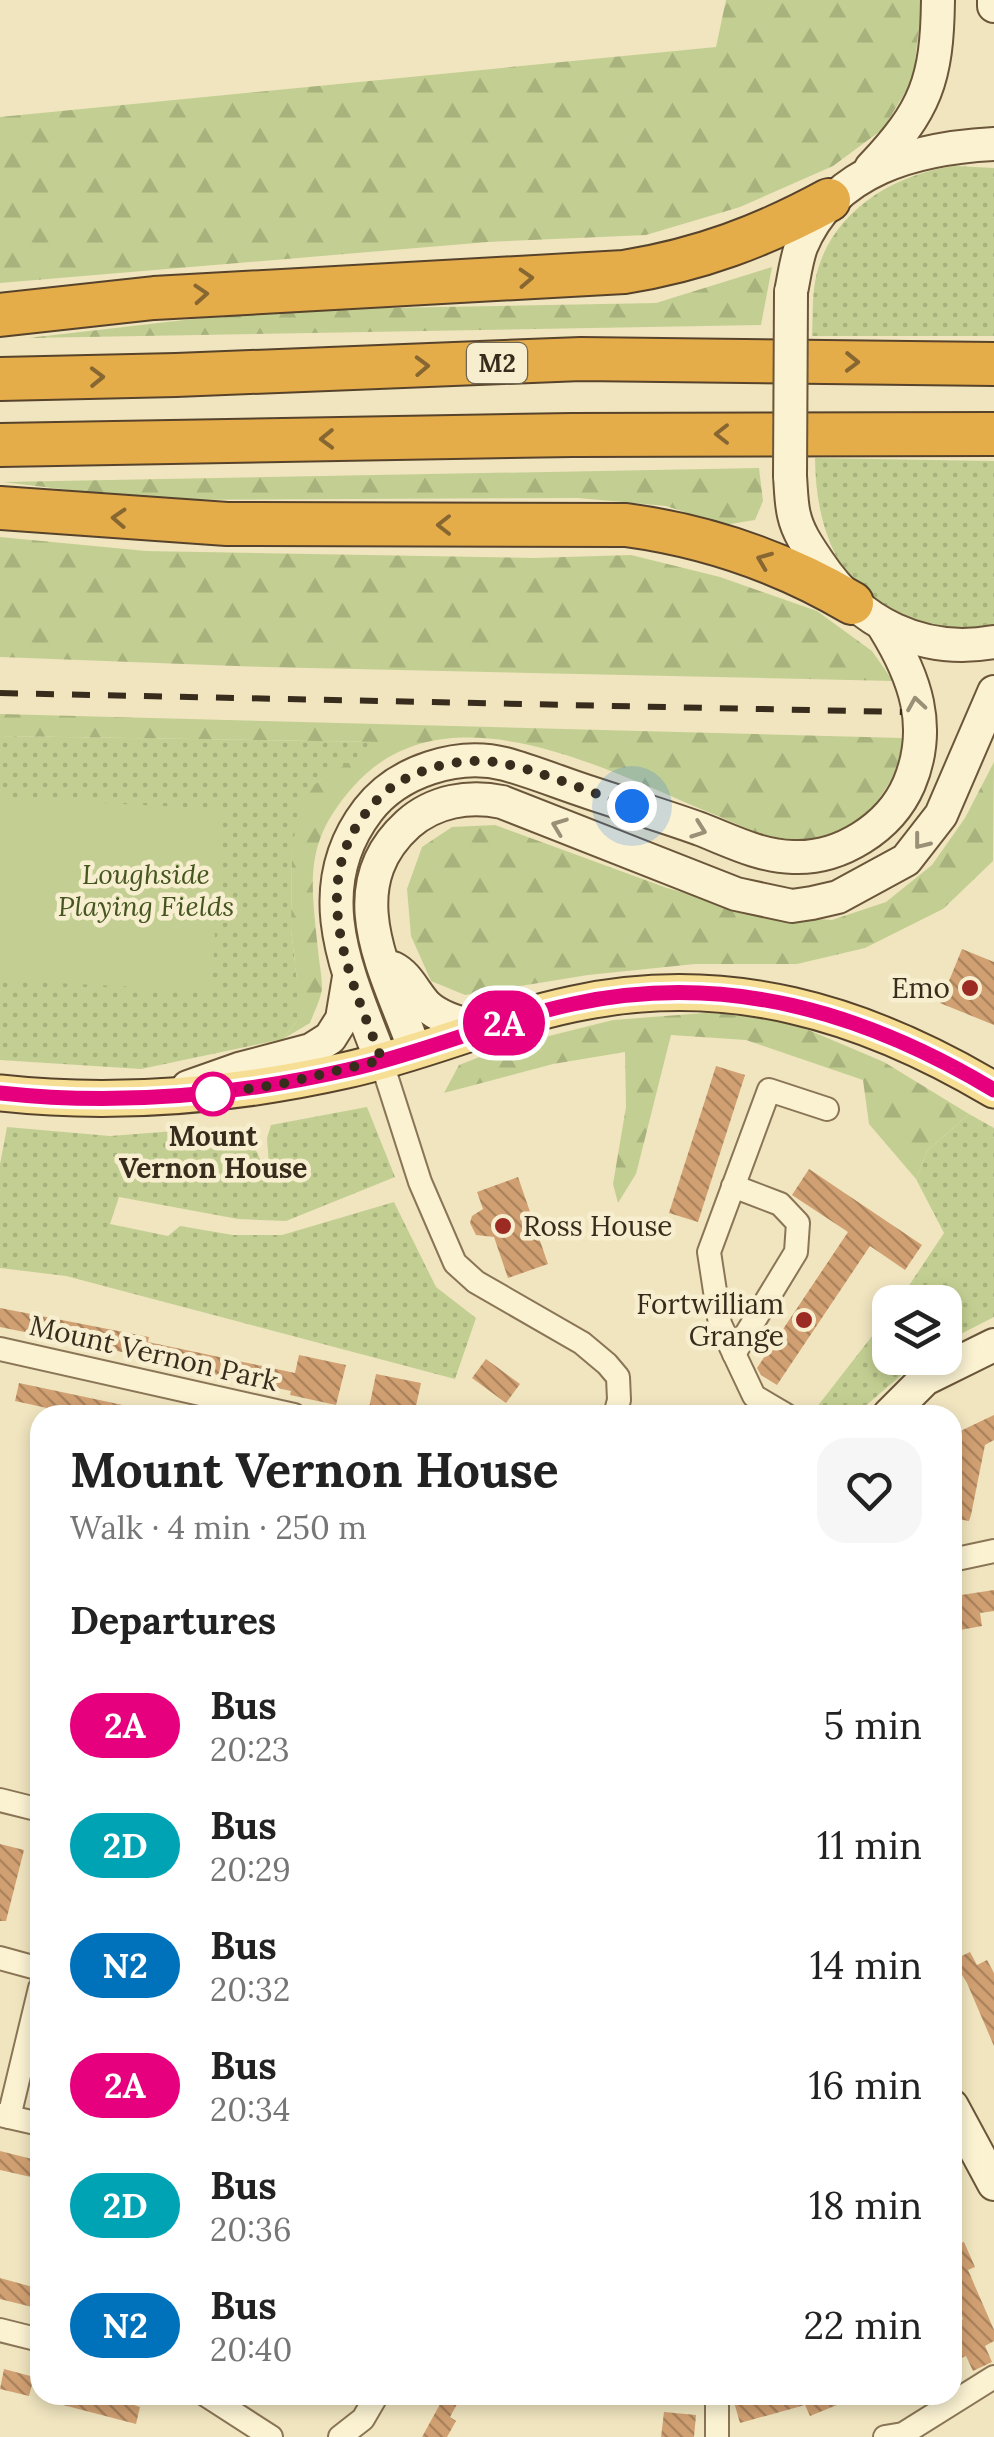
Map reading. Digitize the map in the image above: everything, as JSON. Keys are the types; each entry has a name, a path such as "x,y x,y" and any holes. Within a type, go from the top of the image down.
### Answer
{"highway":[{"path":"0,315 221,293 624,272 672,265 722,251 772,231 830,200"},
{"name":"M2","path":"0,378 176,376 581,359 994,364"},
{"path":"0,445 572,434 994,434"},
{"path":"0,508 227,524 626,525 726,545 810,579 868,615"}],"main road":[{"path":"0,1093 104,1101 281,1084 398,1056 570,1004 610,996 741,994 784,1001 881,1033 926,1051 994,1090"}],"street":[{"path":"398,1056 350,969 337,924 334,894 340,860 355,827 393,786 435,767 502,763 699,829 755,852 783,857 826,853 848,846 866,835 905,793 920,743 918,704 907,664 868,615 830,579 805,543 794,514 790,476 791,292 800,250 830,200 868,171 901,136 923,104 932,74 938,0"},
{"path":"868,171 927,151 994,144"},
{"path":"868,615 940,642 994,642"},
{"path":"618,1405 618,1378 607,1364 582,1343 476,1282 454,1263 420,1182 384,964 369,908 372,881 384,849 418,815 441,804 468,798 502,802 736,894 792,906 838,897 906,860 941,815 994,692"},
{"path":"384,964 400,971 433,1011 482,1030"},
{"path":"156,1099 240,1069 310,1050 330,1038 342,1020 350,969"},
{"path":"769,1405 754,1396 720,1324 708,1252 769,1090 827,1108"},
{"path":"733,1186 780,1204 798,1223 796,1252 734,1354"},
{"path":"898,1405 924,1379 994,1346"},
{"name":"Mount Vernon Park","path":"0,1349 249,1405"},
{"path":"962,1558 994,1550"},
{"path":"0,1800 30,1808"},
{"path":"0,1958 30,1966"},
{"path":"30,2024 4,2116 30,2122"},
{"path":"962,2125 994,2184"},
{"path":"0,2330 30,2338"},
{"path":"962,2396 994,2376"},
{"path":"221,2405 271,2437"},
{"path":"340,2437 361,2428 372,2405"},
{"path":"716,2437 717,2405"},
{"path":"886,2437 902,2434 948,2405"}],"green space":[{"path":"726,0 922,0 913,79 883,129 833,166 740,207 646,235 488,242 0,283 0,117 716,47"},
{"path":"955,166 994,168 994,336 812,336 814,289 822,258 848,218 886,188 931,170"},
{"path":"772,267 761,325 28,338 272,310 656,303"},
{"path":"815,458 994,461 994,627 953,627 917,621 886,608 861,589 841,565 827,534 818,499"},
{"path":"759,468 763,501 755,520 724,525 666,506 578,498 152,500 3,482"},
{"path":"0,537 146,551 533,558 631,555 720,577 817,611 872,651 893,681 0,657"},
{"path":"0,714 902,738 894,774 865,814 833,833 796,840 757,833 626,777 529,745 481,738 434,741 391,756 353,787 325,826 313,883 321,992 310,1023 283,1039 297,1021 291,929 292,851 298,812 315,784 381,742 0,736"},
{"name":"Loughside Playing Fields","path":"0,736 384,742 315,784 292,851 291,929 297,1021 283,1039 141,1069 0,1060"},
{"path":"994,762 993,861 943,909 865,948 797,964 695,964 588,975 465,995 431,981 411,936 407,889 422,847 452,827 495,825 667,888 766,915 832,920 886,902 932,865 965,818"},
{"path":"0,798 221,809 212,991 0,980"},
{"path":"730,1011 799,1026 884,1062 969,1114 928,1150 916,1179 869,1124 863,1080 746,1040 671,1035 636,1174 618,1203 613,1184 626,1107 625,1052 553,1064 444,1093 459,1065 505,1047 613,1020"},
{"path":"367,1107 395,1177 286,1221 238,1219 119,1197 110,1224 168,1236 180,1226 233,1235 282,1235 394,1202 436,1287 476,1318 455,1379 66,1276 0,1268 0,1164 7,1127 110,1136 201,1129 248,1130 250,1145 263,1167 269,1166 267,1138 271,1125"},
{"path":"969,1114 994,1128 994,1317 962,1333 962,1285 909,1285 944,1233 916,1179 928,1150"},
{"path":"872,1336 872,1375 901,1375 867,1405 818,1405"}],"building":[{"name":"Emo","path":"962,949 994,962 994,1025 940,1003"},
{"path":"716,1066 745,1075 698,1222 669,1213"},
{"name":"Fortwilliam Grange","path":"809,1169 922,1245 905,1270 870,1246 777,1385 757,1368 848,1232 792,1195"},
{"name":"Ross House","path":"518,1177 548,1264 508,1278 494,1237 476,1235 470,1223 472,1216 483,1209 477,1192"},
{"path":"0,1308 149,1337 148,1342 295,1373 299,1355 346,1365 336,1405 290,1395 291,1391 160,1363 161,1360 0,1327"},
{"path":"486,1359 520,1384 506,1403 472,1378"},
{"path":"376,1374 421,1383 416,1405 370,1405"},
{"path":"19,1383 123,1405 33,1405 15,1401"},
{"path":"994,1415 994,1440 985,1445 969,1521 962,1520 962,1430"},
{"path":"994,1590 994,1611 980,1613 982,1626 962,1630 962,1595"},
{"path":"0,1844 24,1850 6,1921 0,1921"},
{"path":"970,1952 977,1965 987,1960 994,1973 994,2046 962,1975 962,1956"},
{"path":"0,2151 30,2158 30,2177 0,2170"},
{"path":"964,2242 975,2267 968,2270 994,2330 994,2341 985,2346 992,2362 973,2371 966,2356 962,2358"},
{"path":"0,2278 30,2286 30,2306 0,2299"},
{"path":"4,2369 30,2376 29,2396 0,2389"},
{"path":"63,2405 134,2405 140,2407 136,2424"},
{"path":"440,2405 457,2405 450,2417 456,2421 447,2437 422,2437"},
{"path":"735,2405 805,2405 740,2423"},
{"path":"805,2405 837,2405 810,2416"},
{"path":"664,2412 696,2415 694,2437 661,2437"}],"railway":[{"path":"0,693 902,712"}],"bus line":[{"name":"2A","path":"0,1093 104,1101 213,1094 281,1084 352,1069 570,1004 647,994 741,994 784,1001 926,1051 994,1090"}],"place":[{"name":"Emo","path":"970,988"},
{"name":"Mount Vernon House","path":"213,1094"},
{"name":"Ross House","path":"503,1226"},
{"name":"Fortwilliam Grange","path":"804,1320"}],"route":[{"path":"213,1094 281,1084 382,1060 343,946 334,894 340,860 355,827 393,786 414,774 450,763 502,763 632,806"}]}
